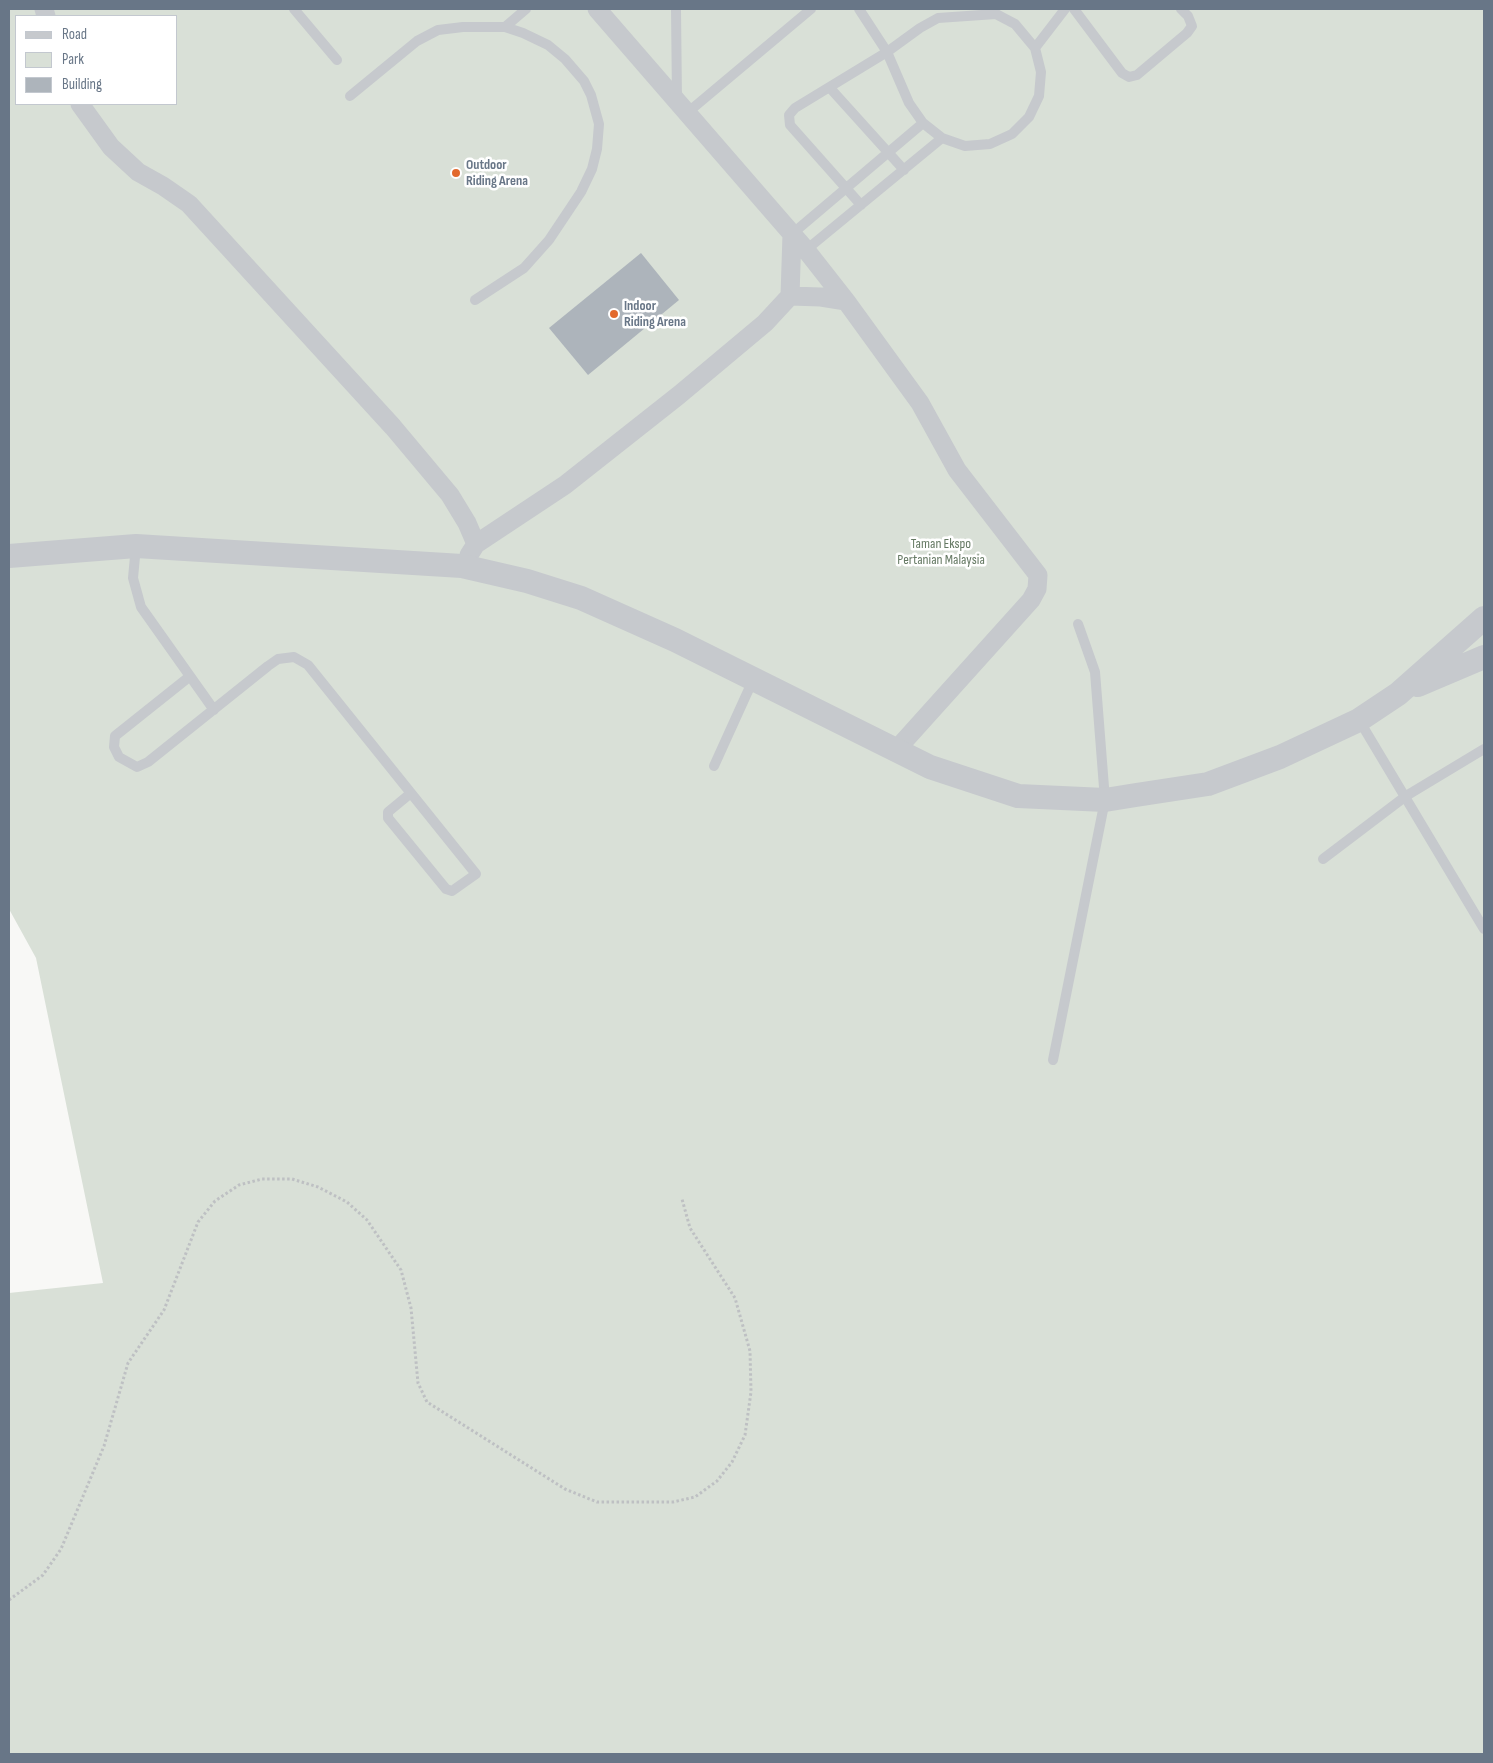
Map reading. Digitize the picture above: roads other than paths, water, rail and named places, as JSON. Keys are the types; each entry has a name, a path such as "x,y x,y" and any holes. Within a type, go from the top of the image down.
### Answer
{"street":[{"path":"597,9 806,250 846,301 920,403 957,470 1038,575 1037,589 1031,600 896,750"},
{"path":"81,105 111,146 138,172 164,186 189,204 394,427 450,495 467,523 476,544"},
{"path":"462,566 476,544 565,485 679,395 765,322 790,296 792,234"},
{"path":"790,296 821,297 846,301"},
{"path":"9,556 136,546 462,566 527,581 581,598 675,640 930,767 1018,796 1106,800 1208,784 1280,757 1359,720 1398,694 1484,618"},
{"path":"1398,694 1484,657"}],"lane":[{"path":"294,9 337,60"},
{"path":"506,27 526,9"},
{"path":"676,9 682,107"},
{"path":"682,107 811,9"},
{"path":"859,9 887,52 910,104 923,123 942,138 965,146 990,144 1012,134 1029,118 1039,96 1041,72 1035,48 1015,24 996,14 939,13 887,52 795,108 789,115 790,125 848,188 861,205"},
{"path":"1035,48 1065,9"},
{"path":"1074,9 1122,73 1129,77 1137,75 1187,34 1192,26 1188,16 1182,9"},
{"path":"350,96 417,41 438,30 463,27 506,27 548,44 565,59 584,81 591,95 599,124 597,149 592,169 581,192 549,240 524,268 475,300"},
{"path":"830,88 904,170"},
{"path":"792,234 923,123"},
{"path":"806,250 942,138"},
{"path":"136,546 133,578 141,607 214,710"},
{"path":"1053,1060 1106,800 1095,672 1078,624"},
{"path":"189,677 115,736 114,747 118,757 137,767 148,762 278,659 294,657 308,664 476,874 449,892 388,818 388,812 411,793"},
{"path":"714,766 753,680"},
{"path":"1359,720 1484,928"},
{"path":"1323,859 1406,796 1484,749"}],"place":[{"name":"Outdoor Riding Arena","path":"456,173"},
{"name":"Indoor Riding Arena","path":"614,314"}],"park label":[{"name":"Taman Ekspo Pertanian Malaysia","path":"941,552"}]}
